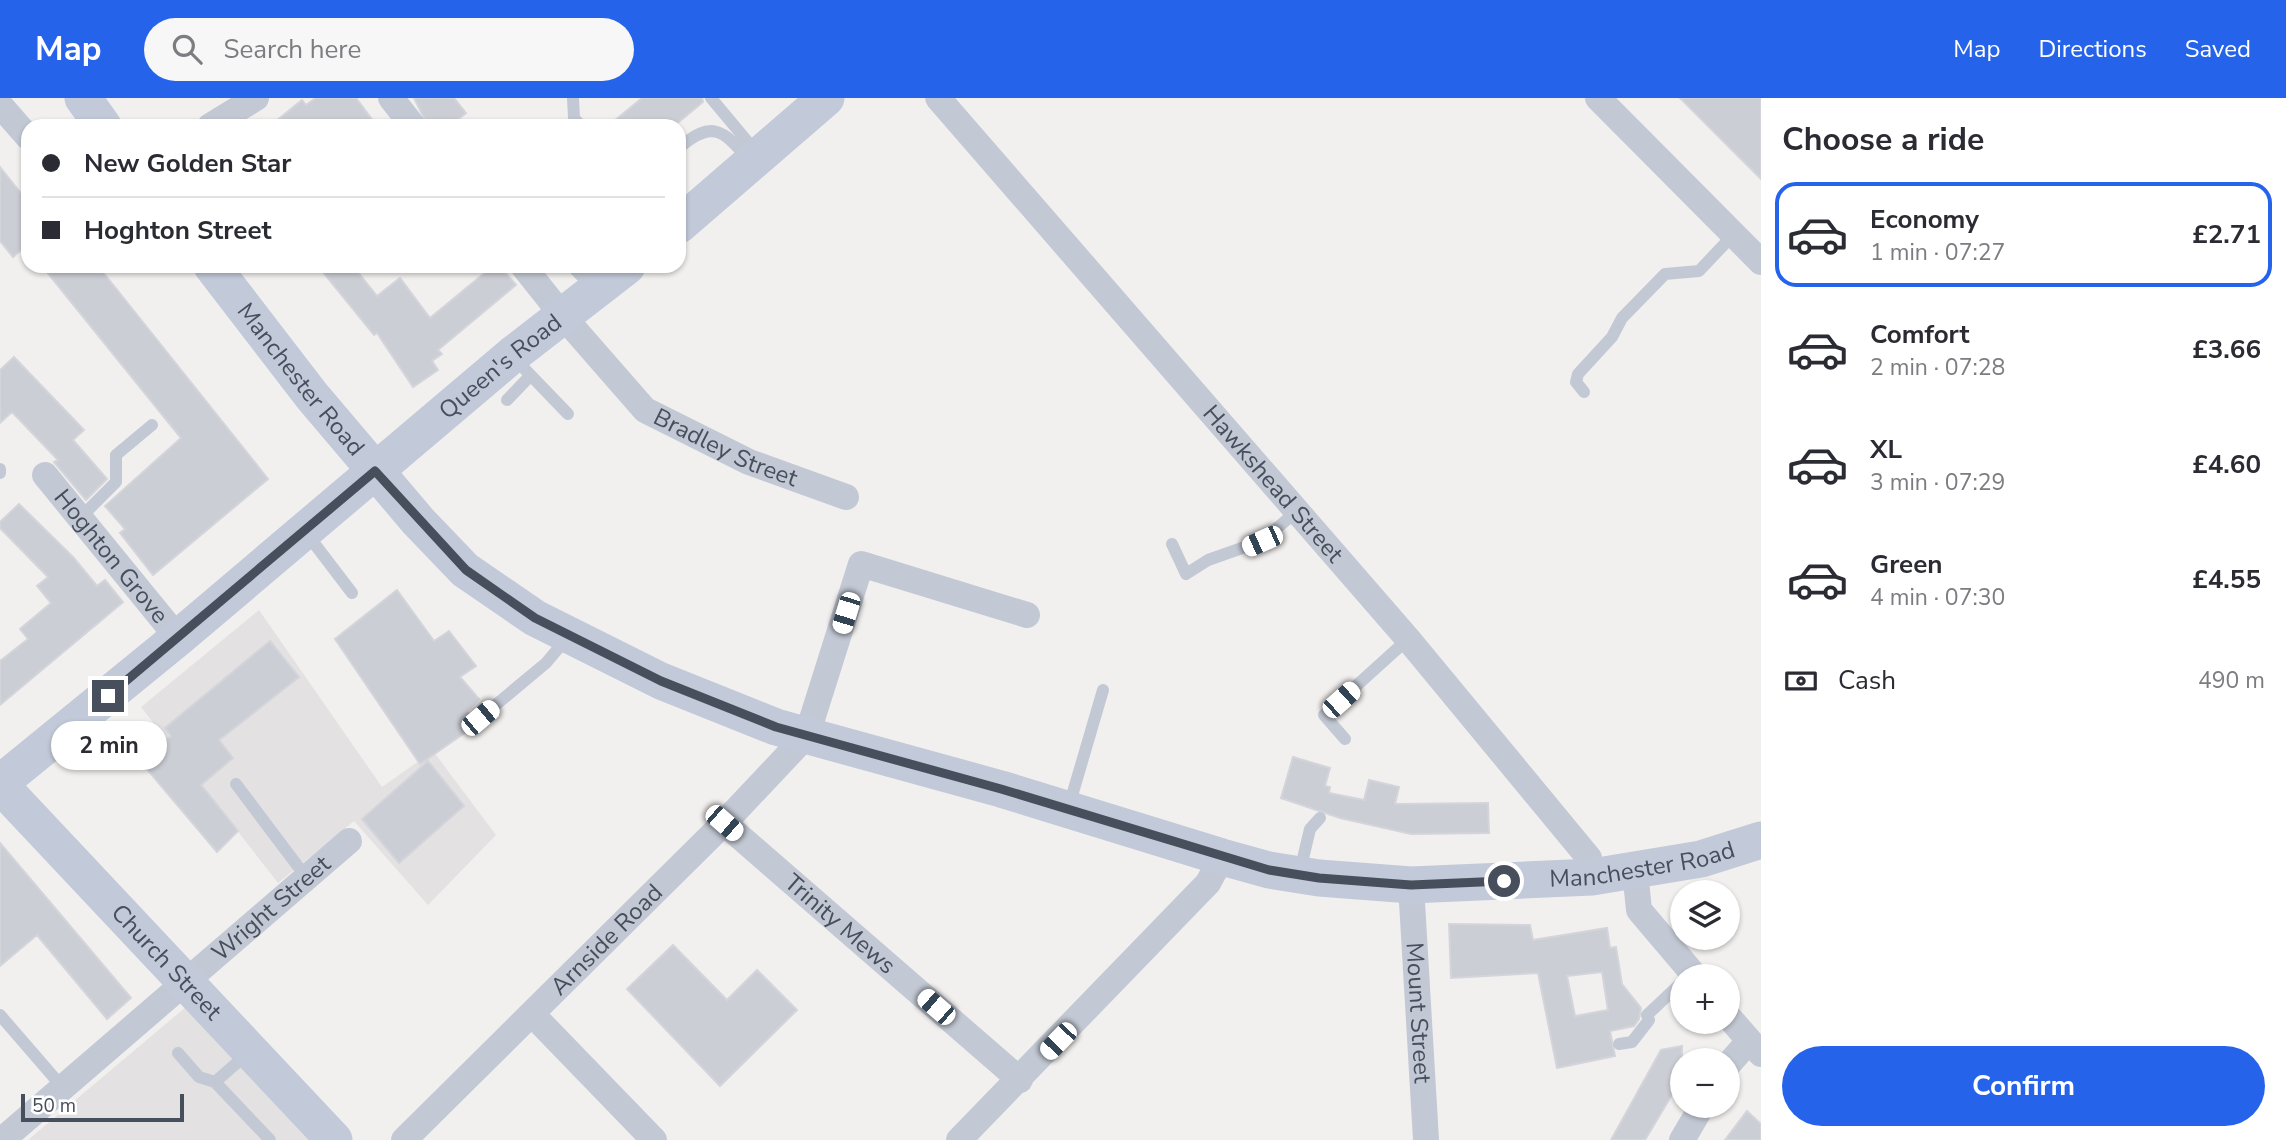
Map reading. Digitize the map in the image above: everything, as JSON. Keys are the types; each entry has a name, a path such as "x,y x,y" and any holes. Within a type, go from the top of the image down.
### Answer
{"main road":[{"path":"83,98 98,119"},
{"path":"686,219 826,98"},
{"name":"Manchester Road","path":"217,273 312,396 375,471 466,570 535,618 661,681 776,727 1222,857 1300,875 1411,885 1591,877 1701,859 1761,841"},
{"name":"Queen's Road","path":"0,784 375,471 521,366 562,315 583,278 601,273"},
{"name":"Church Street","path":"0,784 334,1140"}],"street":[{"path":"222,119 256,98"},
{"path":"391,98 408,119"},
{"name":"Hawkshead Street","path":"939,98 1408,639 1589,859 1591,877"},
{"path":"1598,98 1761,262"},
{"path":"0,104 21,129"},
{"name":"Bradley Street","path":"529,273 645,410 749,462 846,497"},
{"name":"Hoghton Grove","path":"45,475 178,638"},
{"path":"807,735 861,564 1027,615"},
{"name":"Arnside Road","path":"404,1140 724,823 807,735"},
{"name":"Trinity Mews","path":"724,823 1020,1080"},
{"name":"Wright Street","path":"2,1140 349,841"},
{"path":"959,1140 1208,883 1222,857"},
{"path":"1634,871 1639,910 1679,964"},
{"name":"Mount Street","path":"1411,885 1426,1140"},
{"path":"531,1014 654,1140"},
{"path":"1740,1030 1755,1047 1740,1057"},
{"path":"1682,1140 1695,1118"}],"lane":[{"path":"573,98 575,119"},
{"path":"711,98 755,159"},
{"path":"686,143 701,131 719,131 755,159"},
{"path":"1584,392 1576,382 1578,374 1646,292 1665,274 1699,271 1734,234"},
{"path":"507,400 521,366 568,414"},
{"path":"80,517 116,482 117,455 152,425"},
{"path":"1172,544 1186,574 1208,560 1262,541 1297,511"},
{"path":"305,531 352,593"},
{"path":"480,718 545,663 569,635"},
{"path":"1345,739 1324,715 1408,639"},
{"path":"1068,810 1103,690"},
{"path":"236,784 306,877"},
{"path":"1300,875 1310,829 1320,818"},
{"path":"1619,1044 1632,1042 1649,1020 1647,1015 1670,994"},
{"path":"0,1015 64,1089"},
{"path":"215,1082 250,1052"},
{"path":"178,1053 198,1077 215,1082 270,1140"}],"shaded area":[{"path":"259,610 382,787 433,751 496,835 428,905 354,821 278,883 141,707"},
{"path":"187,1006 312,1140 28,1140"}],"building":[{"path":"316,98 356,98 372,119 279,119 302,100 306,105"},
{"path":"414,98 454,98 466,113 459,119 424,119"},
{"path":"642,98 702,98 703,102 682,119 616,119"},
{"path":"1680,98 1761,98 1761,179"},
{"path":"0,167 21,193 21,250 13,257 0,241"},
{"path":"48,273 104,273 268,479 153,575 120,533 125,529 105,506 181,438"},
{"path":"324,273 359,273 377,296 400,278 430,318 485,273 506,273 516,285 438,350 442,354 432,361 438,370 413,387 377,333 374,335"},
{"path":"14,357 84,430 73,440 107,479 86,500 54,462 58,460 12,412 0,423 0,370"},
{"path":"19,504 73,557 97,586 105,580 123,602 0,705 0,661 28,639 20,629 51,603 37,586 48,577 0,528 0,522"},
{"path":"397,590 434,641 449,631 476,666 460,677 479,699 467,711 476,725 420,764 335,639"},
{"path":"270,641 299,677 219,740 233,758 201,785 238,831 217,852 140,761 171,736 165,728"},
{"path":"1293,757 1330,768 1325,786 1330,787 1329,793 1364,800 1369,780 1399,787 1395,804 1488,803 1489,833 1411,834 1340,818 1281,798"},
{"path":"428,761 464,806 399,863 362,819"},
{"path":"0,843 131,998 107,1019 37,935 0,966"},
{"path":"1449,924 1530,925 1533,940 1607,928 1610,948 1616,947 1622,984 1641,1008 1639,1019 1634,1026 1610,1031 1615,1056 1557,1068 1538,973 1451,978","holes":["1602,972 1608,1010 1575,1016 1567,976"]},
{"path":"673,945 727,1000 757,970 797,1010 720,1086 627,989"},
{"path":"1670,1048 1670,1098 1645,1140 1611,1140 1661,1050"},
{"path":"1747,1111 1761,1124 1761,1140 1725,1140"}],"route":[{"path":"108,696 375,471 418,521 466,570 535,618 661,681 776,727 1001,789 1269,870 1319,878 1411,885 1504,881"}]}
